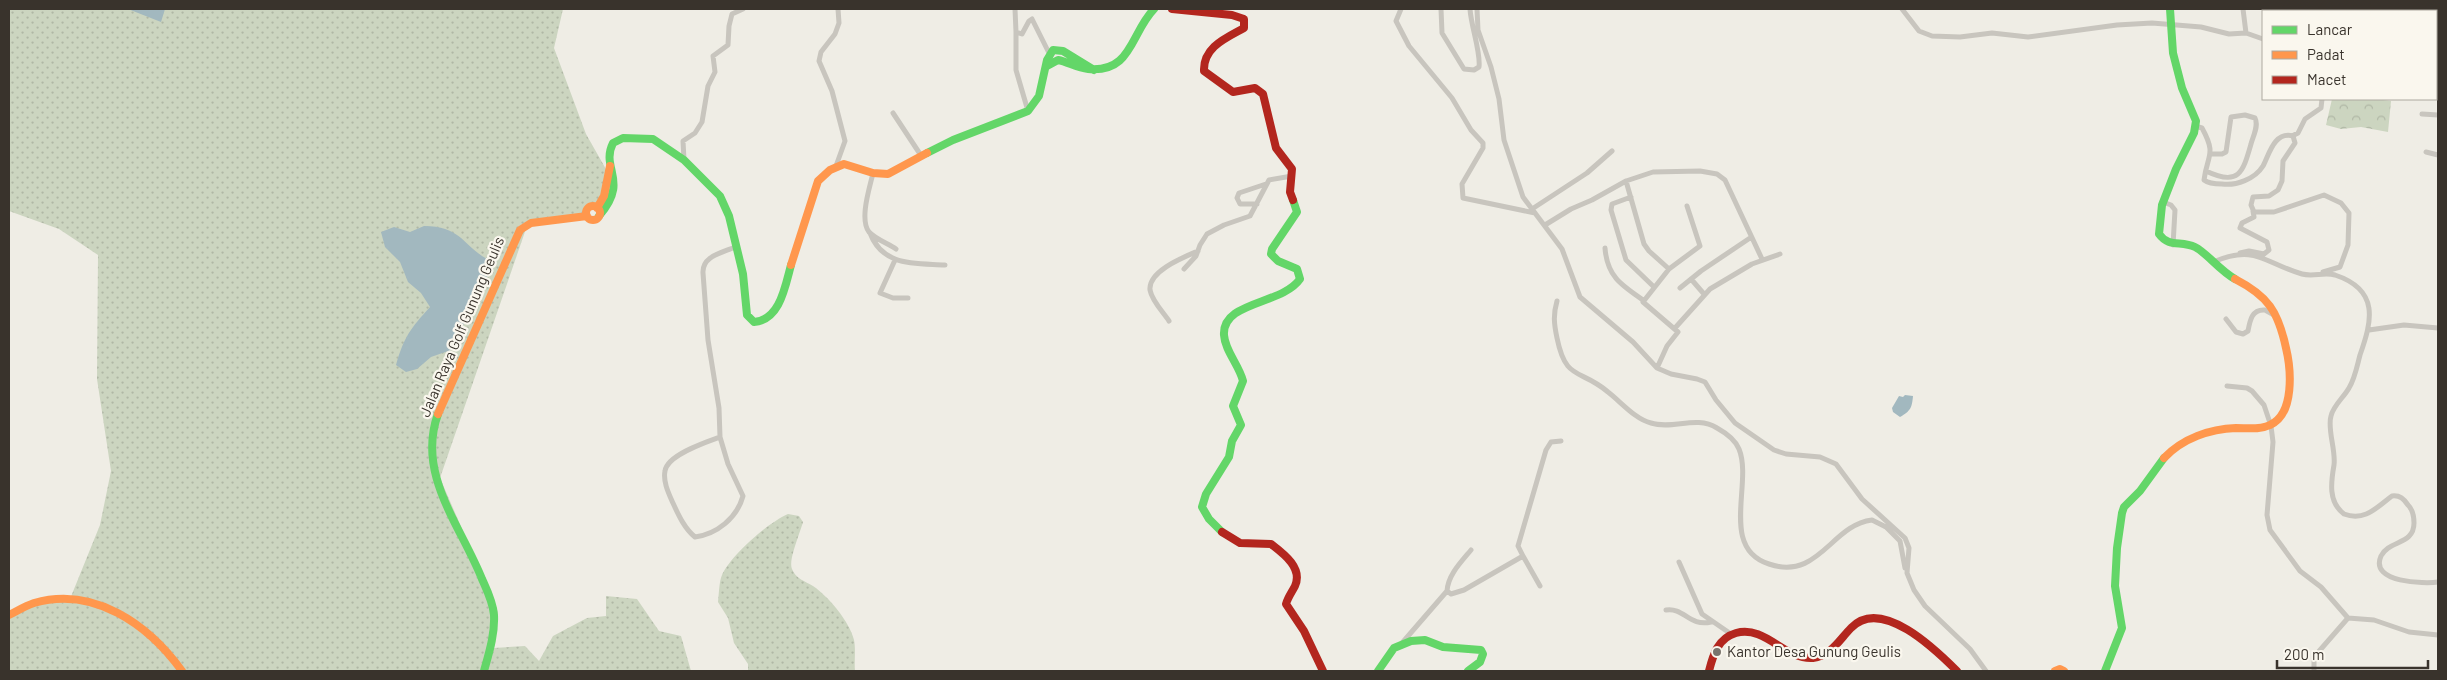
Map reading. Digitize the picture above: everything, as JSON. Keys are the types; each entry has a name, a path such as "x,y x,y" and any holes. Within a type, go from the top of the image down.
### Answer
{"main road":[{"path":"1047,66 1058,60 1086,69 1110,68 1125,57 1142,22 1154,9"},
{"path":"1172,9 1194,13 1238,15 1244,19 1244,28 1223,38 1207,54 1203,61 1204,72 1234,92 1255,88 1263,94 1273,141 1279,154 1291,167 1290,192 1298,208 1272,249 1271,254 1279,262 1296,267 1300,273 1300,279 1290,291 1240,310 1227,323 1224,340 1242,379 1242,388 1233,406 1241,425 1232,441 1229,457 1206,494 1202,507 1216,527 1233,540 1248,545 1271,544 1292,563 1297,573 1296,584 1288,596 1286,604 1304,631 1323,671"},
{"path":"2105,671 2108,658 2121,634 2122,623 2113,579 2117,562 2119,522 2124,509 2139,492 2161,460 2189,439 2215,430 2271,426 2281,418 2285,410 2290,364 2278,319 2261,293 2251,285 2220,270 2198,248 2187,244 2174,244 2164,241 2159,234 2160,213 2176,169 2188,148 2195,126 2194,112 2187,102 2173,53 2170,9"},
{"path":"599,216 610,202 614,190 614,178 608,155 611,145 618,139 641,137 653,139 684,160 724,202 743,274 747,315 754,322 765,321 774,313 779,303 797,241 818,181 836,166 853,165 884,175 896,172 953,140 1028,111 1036,104 1049,53 1053,50 1063,51 1094,70"},
{"path":"599,216 597,208 605,191 610,166"},
{"name":"Jalan Raya Golf Gunung Geulis","path":"586,216 588,208 597,208"},
{"name":"Jalan Raya Golf Gunung Geulis","path":"484,671 492,643 494,614 491,600 477,565 442,497 437,483 432,458 435,421 520,230 531,222 586,216 593,220 599,216"},
{"path":"9,615 36,603 70,599 104,606 147,629 154,635 182,671"},
{"path":"1709,671 1715,649 1731,634 1742,631 1754,632 1796,656 1813,658 1832,650 1861,620 1880,617 1893,621 1937,651 1957,671"},
{"path":"1378,671 1391,650 1401,644 1424,640 1443,646 1479,649 1483,654 1482,659 1468,671"},
{"path":"2055,671 2060,669 2064,671"}],"street":[{"path":"684,160 683,141 696,133 702,122 708,86 714,72 713,56 728,45 732,14 743,9"},
{"path":"836,166 845,141 832,91 821,68 820,56 839,23 838,9"},
{"path":"1015,9 1016,70 1028,111"},
{"path":"1401,9 1396,21 1409,46 1452,98 1471,130 1483,143 1483,148 1462,184 1462,196 1465,200 1533,211 1587,173 1612,152"},
{"path":"1441,9 1442,33 1464,69 1474,70 1479,67 1480,59 1473,36 1470,9"},
{"path":"1477,9 1478,30 1492,67 1499,98 1505,145 1523,197 1562,249 1580,297 1633,342 1657,368 1671,374 1697,378 1705,382 1734,424 1776,452 1820,456 1833,462 1862,500 1905,538 1909,548 1907,574"},
{"path":"1902,9 1921,33 1941,36 1963,37 1992,33 2028,37 2117,25 2162,24 2201,27 2229,34 2246,33 2262,39"},
{"path":"2243,9 2246,33"},
{"path":"1016,32 1022,34 1032,19 1049,53"},
{"path":"2195,126 2202,128 2208,140 2211,154 2204,178 2207,182 2229,185 2239,183 2260,169 2273,145 2298,133 2305,119 2321,108 2322,100"},
{"path":"893,113 922,157"},
{"path":"2422,114 2438,115"},
{"path":"2206,171 2226,177 2241,172 2246,164 2257,125 2255,118 2245,115 2231,117 2226,152 2211,154"},
{"path":"2240,254 2248,251 2266,253 2270,250 2267,242 2240,228 2242,224 2255,216 2251,204 2253,197 2272,195 2280,186 2282,163 2294,143 2292,136"},
{"path":"2426,152 2438,155"},
{"path":"1545,225 1571,209 1592,200 1626,181 1658,171 1700,171 1720,175 1728,187 1750,238 1762,260"},
{"path":"873,173 866,207 866,217 877,247 895,260 916,264 945,264"},
{"path":"1257,204 1240,204 1237,198 1240,193 1272,179 1292,176"},
{"path":"1626,181 1644,244 1669,269"},
{"path":"1184,269 1198,251 1207,234 1224,225 1247,218 1257,204 1266,183"},
{"path":"2213,262 2223,256 2240,254 2264,257 2307,275 2340,267 2347,249 2349,214 2341,203 2327,196 2319,196 2274,212 2253,211"},
{"path":"1631,197 1612,204 1611,210 1626,260 1654,287"},
{"path":"2164,202 2171,205 2175,210 2174,244"},
{"path":"1643,300 1669,269 1700,246 1687,206"},
{"path":"870,232 896,249"},
{"path":"1680,288 1750,238"},
{"path":"720,437 673,459 666,466 667,486 674,504 684,525 695,537 713,532 723,526 733,515 743,496 728,464 720,437 719,408 707,334 702,267 709,258 736,247"},
{"path":"1606,248 1606,262 1618,282 1643,300 1643,303 1678,333 1667,346 1657,368"},
{"path":"1168,321 1151,293 1151,282 1166,268 1198,251"},
{"path":"1674,328 1704,294 1762,260 1780,254"},
{"path":"895,260 880,293 893,298 908,298"},
{"path":"2322,272 2342,278 2361,292 2371,310 2369,330 2350,386 2330,418 2334,454 2333,500 2344,514 2358,516 2374,511 2392,496 2401,498 2413,512 2413,529 2407,539 2383,554 2380,561 2383,569 2387,574 2401,581 2413,583 2438,582"},
{"path":"1691,279 1704,294"},
{"path":"1557,301 1553,320 1562,359 1569,368 1606,389 1646,421 1658,424 1696,421 1707,423 1724,432 1734,441 1739,449 1742,466 1741,526 1748,547 1755,557 1776,566 1800,565 1817,557 1848,530 1863,522 1874,520 1900,540 1903,563 1907,574 1914,590 1925,606 1970,650 1986,671"},
{"path":"2226,319 2236,332 2243,334 2248,331 2250,318 2260,310 2272,313 2278,319"},
{"path":"2369,330 2404,325 2438,328"},
{"path":"2227,386 2247,388 2264,405 2271,426 2273,442 2267,515 2270,530 2300,571 2320,587 2348,618 2374,620 2409,632 2438,635"},
{"path":"1540,586 1518,546 1546,450 1552,442 1561,441"},
{"path":"1401,644 1447,591 1451,576 1471,550"},
{"path":"1447,591 1451,594 1464,590 1523,556"},
{"path":"1679,562 1700,610 1711,622 1731,634"},
{"path":"1666,610 1676,610 1690,621 1703,624 1711,622"},
{"path":"2314,671 2314,657 2348,618"}],"green space":[{"path":"9,9 563,9 554,48 586,134 611,178 608,197 582,214 528,223 440,478 498,612 494,648 525,646 539,661 553,636 587,618 606,616 606,596 637,599 659,631 681,636 691,671 9,671 9,615 27,606 70,599 100,525 111,471 97,379 98,255 59,229 9,211"},
{"path":"2332,100 2391,101 2388,132 2361,127 2341,129 2326,125"},
{"path":"788,514 799,516 803,522 793,554 792,569 798,577 825,596 848,625 854,640 855,671 748,671 748,664 734,643 728,618 718,602 722,575 733,558 751,540 771,524"}],"water":[{"path":"128,9 165,9 161,22"},
{"path":"424,226 438,227 456,234 484,257 494,262 451,350 431,357 417,369 406,372 396,365 402,347 413,328 430,307 421,293 408,282 400,262 385,247 381,232 394,227 410,232"},
{"path":"1905,395 1913,396 1912,403 1909,411 1900,417 1893,412 1892,408 1899,396 1903,397"}],"traffic: fast":[{"path":"1047,66 1058,60 1088,69 1102,69 1114,65 1128,50 1154,9"},
{"path":"2170,9 2173,53 2182,88 2196,121 2194,133 2176,169 2162,205 2159,234 2167,241 2195,247 2235,279"},
{"path":"927,153 953,140 1028,111 1039,96 1047,60 1053,50 1063,51 1094,70"},
{"path":"599,216 608,204 614,184 610,160 613,143 623,138 653,139 684,160 720,196 729,216 743,274 747,315 754,322 763,320 776,309 784,292 791,265"},
{"path":"1222,532 1209,519 1202,507 1206,494 1229,457 1232,441 1241,425 1233,406 1243,381 1225,341 1226,324 1242,309 1280,294 1300,279 1297,269 1278,261 1271,254 1272,249 1297,212 1293,200"},
{"path":"438,414 433,436 433,458 437,479 453,519 488,592 493,610 493,636 484,671"},
{"path":"2105,671 2122,628 2115,586 2117,548 2122,513 2124,507 2140,491 2164,458"},
{"path":"1378,671 1394,648 1411,641 1425,640 1443,647 1481,650 1483,654 1480,662 1468,671"}],"traffic: slow":[{"path":"791,265 818,181 830,170 844,164 873,173 888,174 927,153"},
{"path":"597,208 604,196 610,166"},
{"path":"593,206 598,208 600,213 598,218 593,220 588,218 586,213 588,208 593,206"},
{"path":"438,414 520,230 531,223 587,216"},
{"path":"2164,458 2171,451 2197,436 2216,430 2266,427 2278,419 2284,411 2290,379 2288,357 2279,324 2275,314 2264,299 2235,279"},
{"path":"9,615 34,603 56,599 78,600 98,605 118,613 136,624 153,638 182,671"},
{"path":"2055,671 2060,669 2064,671"}],"traffic: jam":[{"path":"1172,9 1232,15 1244,19 1244,28 1211,49 1207,56 1204,71 1233,92 1255,88 1263,94 1276,148 1292,169 1290,192 1293,200"},
{"path":"1222,532 1240,543 1271,544 1291,562 1297,579 1286,604 1304,631 1323,671"},
{"path":"1709,671 1717,648 1730,635 1736,633 1747,632 1757,634 1793,654 1813,658 1830,651 1851,628 1863,620 1877,618 1892,622 1907,630 1936,651 1957,671"}],"place":[{"name":"Kantor Desa Gunung Geulis","path":"1717,652"}]}
